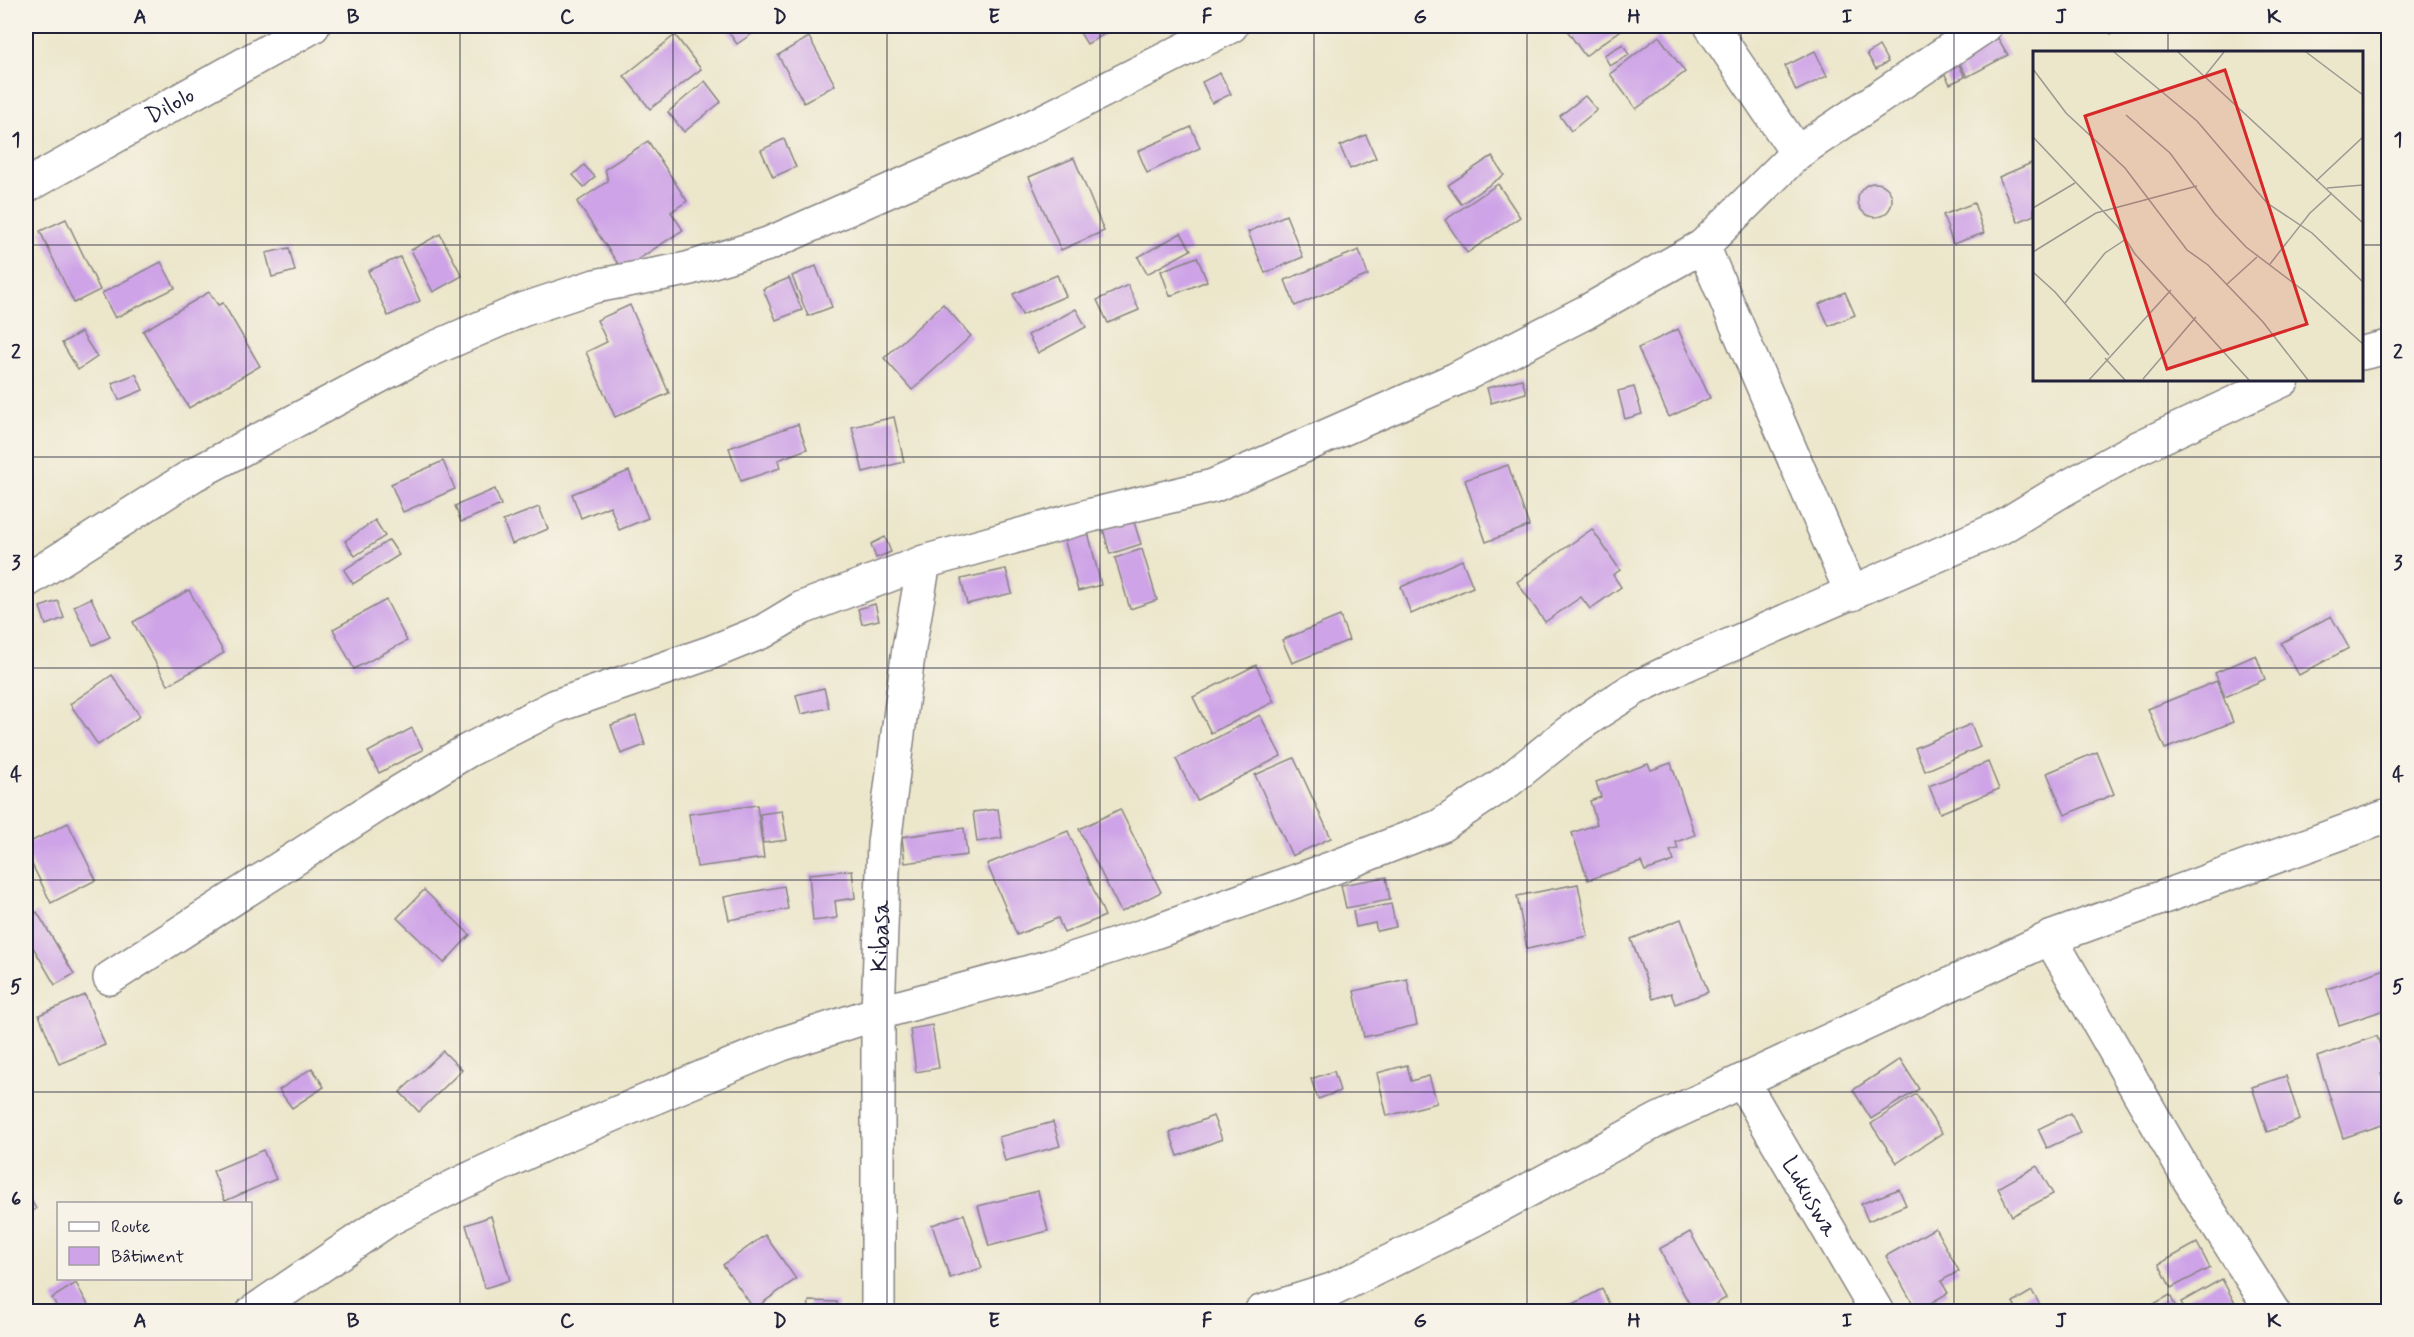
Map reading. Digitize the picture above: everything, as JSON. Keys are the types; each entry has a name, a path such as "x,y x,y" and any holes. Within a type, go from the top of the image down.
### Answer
{"street":[{"name":"Dilolo","path":"26,186 313,26"},
{"path":"26,581 193,475 421,354 522,310 584,290 687,269 768,244 1016,135 1231,26"},
{"path":"1711,26 1797,153"},
{"path":"110,978 378,805 467,751 556,706 712,652 764,631 802,608 924,562 1092,515 1213,486 1456,379 1586,312 1703,246 1797,153 1985,26"},
{"path":"1703,246 1851,594"},
{"path":"2363,353 2388,347"},
{"path":"253,1311 389,1220 460,1183 560,1137 772,1048 878,1012 1048,967 1131,940 1335,867 1440,826 1508,781 1568,733 1634,689 2000,528 2138,448 2281,381"},
{"name":"Kibasa","path":"878,1311 878,1012 884,843 909,648 924,562"},
{"path":"1261,1311 1332,1290 1473,1220 1658,1120 2050,938 2388,816"},
{"path":"2050,938 2190,1181 2273,1311"},
{"name":"Lukuswa","path":"1742,1081 1877,1311"}],"building":[{"path":"724,26 763,26 737,44"},
{"path":"1076,26 1119,26 1087,44"},
{"path":"1564,26 1618,26 1621,30 1585,56"},
{"path":"2108,26 2133,26 2111,34"},
{"path":"675,35 701,69 650,109 624,76"},
{"path":"1996,35 2008,55 1967,77 1956,56"},
{"path":"1659,36 1685,72 1636,109 1610,74"},
{"path":"809,37 835,85 804,103 778,55"},
{"path":"1623,44 1629,55 1610,66 1604,55"},
{"path":"1879,46 1888,62 1876,69 1867,54"},
{"path":"1815,51 1827,76 1796,91 1785,66"},
{"path":"1956,59 1965,77 1950,84 1941,67"},
{"path":"1220,73 1231,94 1212,103 1202,82"},
{"path":"705,81 721,102 684,132 668,112"},
{"path":"1585,96 1597,110 1571,131 1560,116"},
{"path":"1191,127 1200,148 1147,173 1138,151"},
{"path":"1366,135 1376,158 1350,169 1340,146"},
{"path":"784,139 796,167 773,177 761,150"},
{"path":"648,141 687,201 671,212 683,230 622,270 577,202 608,181 605,169"},
{"path":"1492,156 1504,175 1461,204 1448,185"},
{"path":"1074,158 1104,231 1061,250 1029,177"},
{"path":"2033,162 2033,215 2018,222 1999,177"},
{"path":"584,165 595,177 584,187 573,175"},
{"path":"1875,183 1887,188 1892,200 1887,212 1875,217 1863,212 1858,200 1863,188"},
{"path":"1498,184 1520,217 1467,253 1445,220"},
{"path":"1974,203 1984,233 1953,244 1943,215"},
{"path":"1286,215 1303,257 1265,273 1248,232"},
{"path":"66,219 100,290 74,303 40,231"},
{"path":"1181,233 1191,250 1147,274 1138,257"},
{"path":"440,234 462,276 433,292 411,250"},
{"path":"289,248 295,271 272,277 266,253"},
{"path":"1359,250 1368,275 1295,306 1285,280"},
{"path":"400,257 420,301 388,316 368,271"},
{"path":"1197,257 1207,281 1170,296 1161,271"},
{"path":"161,262 175,288 115,318 102,293"},
{"path":"816,266 832,307 808,316 792,276"},
{"path":"1057,275 1066,296 1022,315 1013,294"},
{"path":"789,278 802,310 776,320 763,289"},
{"path":"1128,285 1139,310 1108,323 1097,300"},
{"path":"209,292 218,305 223,303 260,366 189,408 143,331"},
{"path":"1845,292 1855,315 1829,326 1819,304"},
{"path":"943,304 971,336 912,390 884,358"},
{"path":"630,305 669,393 615,417 586,352 607,342 597,320"},
{"path":"1076,309 1086,327 1038,353 1028,335"},
{"path":"1678,329 1710,398 1669,417 1638,348"},
{"path":"81,332 97,357 78,370 62,343"},
{"path":"136,374 143,390 119,400 112,383"},
{"path":"1522,379 1526,393 1491,403 1487,388"},
{"path":"1634,387 1642,414 1625,419 1618,391"},
{"path":"894,417 904,462 863,472 852,427"},
{"path":"798,424 807,449 778,460 780,468 741,481 729,448"},
{"path":"443,461 455,489 403,512 391,484"},
{"path":"1508,465 1529,526 1486,542 1465,480"},
{"path":"629,471 648,518 619,530 610,506 581,518 572,494"},
{"path":"495,489 501,505 461,522 455,506"},
{"path":"539,507 548,529 512,544 503,521"},
{"path":"1133,519 1141,544 1110,554 1103,529"},
{"path":"375,520 385,536 355,556 345,541"},
{"path":"1592,529 1620,570 1613,575 1621,587 1590,609 1581,597 1545,622 1517,582"},
{"path":"1088,532 1101,585 1078,591 1064,538"},
{"path":"885,537 891,552 876,558 871,544"},
{"path":"389,540 399,555 353,584 344,570"},
{"path":"1142,549 1157,600 1130,609 1115,558"},
{"path":"1462,560 1473,587 1411,614 1401,587"},
{"path":"1006,569 1012,593 967,604 961,579"},
{"path":"189,590 224,653 168,685 133,622"},
{"path":"91,598 110,637 93,645 74,606"},
{"path":"386,600 407,641 354,669 333,629"},
{"path":"58,601 64,618 46,625 40,607"},
{"path":"875,604 879,620 862,624 858,609"},
{"path":"1340,616 1349,640 1292,663 1282,640"},
{"path":"2331,616 2349,648 2299,675 2281,643"},
{"path":"2256,655 2265,679 2225,697 2215,673"},
{"path":"1256,665 1274,702 1211,733 1193,697"},
{"path":"112,675 140,716 98,745 70,704"},
{"path":"2217,681 2233,722 2165,749 2148,709"},
{"path":"824,688 829,708 801,714 796,695"},
{"path":"1260,715 1281,756 1197,800 1176,759"},
{"path":"636,716 645,745 621,754 611,725"},
{"path":"1971,724 1980,747 1925,771 1915,748"},
{"path":"412,728 423,750 379,773 368,752"},
{"path":"2097,752 2114,794 2065,815 2047,773"},
{"path":"1294,758 1331,838 1292,856 1255,775"},
{"path":"1988,762 1999,789 1940,813 1929,786"},
{"path":"1671,763 1695,835 1676,842 1678,849 1670,851 1674,861 1645,871 1641,862 1588,880 1572,833 1597,824 1590,801 1601,797 1596,782 1648,764 1651,770"},
{"path":"757,805 764,858 697,867 689,814"},
{"path":"998,809 1002,838 977,842 973,812"},
{"path":"1120,809 1161,892 1121,912 1079,829"},
{"path":"782,811 787,840 763,843 760,814"},
{"path":"68,823 96,880 51,903 26,852 26,844"},
{"path":"964,828 967,855 905,863 902,837"},
{"path":"1068,831 1105,916 1064,933 1058,918 1017,935 987,864"},
{"path":"852,870 855,898 835,901 837,918 813,921 809,874"},
{"path":"1386,877 1390,900 1346,908 1341,885"},
{"path":"1578,884 1588,936 1527,949 1517,896"},
{"path":"784,886 788,909 729,920 724,897"},
{"path":"424,890 470,935 444,963 397,918"},
{"path":"1391,904 1396,927 1377,931 1375,923 1356,927 1353,911"},
{"path":"37,912 74,974 55,985 33,947 26,951 26,919"},
{"path":"1681,919 1708,992 1675,1004 1671,993 1653,999 1631,939"},
{"path":"2388,968 2388,1009 2339,1025 2327,989"},
{"path":"1407,979 1417,1025 1364,1037 1354,991"},
{"path":"85,995 105,1045 59,1064 39,1015"},
{"path":"932,1025 939,1068 916,1072 910,1029"},
{"path":"2377,1036 2388,1071 2381,1074 2388,1097 2388,1123 2343,1138 2317,1057"},
{"path":"443,1051 462,1070 419,1112 400,1092"},
{"path":"1900,1059 1919,1089 1871,1119 1853,1090"},
{"path":"1407,1065 1411,1081 1429,1076 1437,1103 1387,1116 1377,1073"},
{"path":"312,1068 324,1087 292,1108 279,1090"},
{"path":"1334,1071 1340,1091 1318,1099 1311,1079"},
{"path":"2286,1076 2300,1120 2267,1132 2252,1087"},
{"path":"1916,1094 1942,1133 1897,1163 1871,1124"},
{"path":"2071,1113 2080,1133 2047,1148 2038,1129"},
{"path":"1213,1116 1222,1139 1178,1156 1170,1133"},
{"path":"1053,1122 1060,1146 1005,1161 999,1137"},
{"path":"263,1150 276,1179 225,1201 213,1171"},
{"path":"2037,1166 2053,1194 2012,1216 1998,1188"},
{"path":"1899,1189 1906,1205 1868,1221 1861,1204"},
{"path":"26,1191 36,1209 26,1215"},
{"path":"1038,1191 1048,1231 989,1246 978,1206"},
{"path":"964,1214 982,1268 950,1278 932,1225"},
{"path":"491,1216 510,1280 485,1288 466,1225"},
{"path":"1935,1228 1959,1271 1941,1281 1948,1293 1917,1311 1886,1256"},
{"path":"1690,1232 1726,1298 1702,1312 1694,1312 1659,1249"},
{"path":"765,1235 796,1279 754,1309 723,1265"},
{"path":"2197,1243 2210,1268 2171,1288 2159,1264"},
{"path":"2222,1279 2238,1309 2233,1312 2186,1312 2181,1302"},
{"path":"76,1283 92,1312 60,1312 52,1298"},
{"path":"1602,1289 1613,1312 1558,1312"},
{"path":"2032,1291 2044,1312 2018,1312 2013,1302"},
{"path":"2170,1295 2178,1312 2153,1312 2150,1306"},
{"path":"809,1301 837,1302 837,1312 808,1312"}]}
